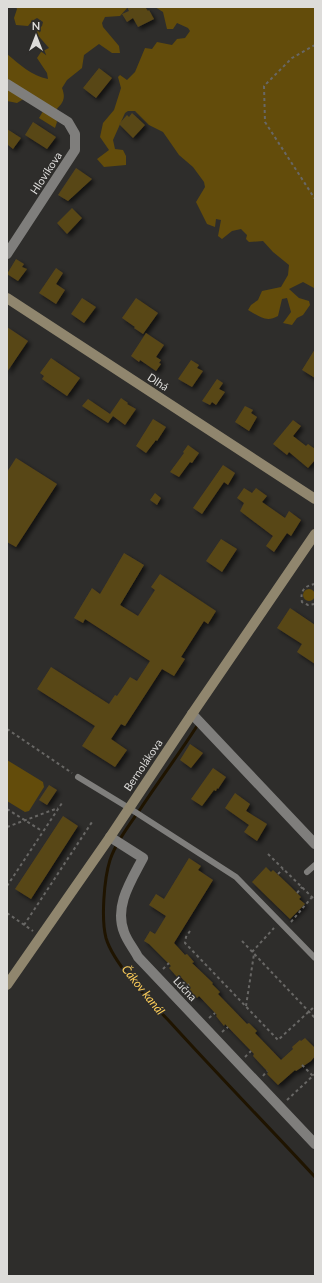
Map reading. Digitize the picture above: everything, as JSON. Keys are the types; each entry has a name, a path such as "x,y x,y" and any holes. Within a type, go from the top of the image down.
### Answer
{"street":[{"name":"Hlovíkova","path":"7,84 68,122 75,134 75,150 7,254"},
{"name":"Dlhá","path":"7,298 315,499"},
{"path":"296,487 315,492"},
{"name":"Bernolákova","path":"7,985 42,937 315,534"},
{"path":"298,559 315,546"},
{"path":"192,714 315,844"},
{"name":"Lúčna","path":"110,837 142,858 127,889 120,908 124,932 138,957 315,1144"}],"lane":[{"path":"78,778 129,808 236,877 315,958"},
{"path":"307,872 315,865"}],"path":[{"path":"315,45 292,58 264,86 265,122 315,199"},
{"path":"315,584 304,588 300,595 302,602 308,605 315,604"},
{"path":"7,729 78,778"},
{"path":"7,886 42,831 62,803"},
{"path":"7,827 58,808"},
{"path":"7,809 42,831"},
{"path":"24,925 92,822"},
{"path":"268,854 315,900"},
{"path":"278,874 283,869"},
{"path":"297,892 302,887"},
{"path":"286,927 312,897"},
{"path":"7,914 42,937"},
{"path":"246,1006 253,953 280,922"},
{"path":"190,931 186,937 185,943 278,1040 315,1006"},
{"path":"242,941 315,1018"},
{"path":"161,971 169,963"},
{"path":"180,992 189,984"},
{"path":"206,1020 215,1013"},
{"path":"220,1034 228,1027"},
{"path":"243,1060 251,1051"},
{"path":"284,1103 314,1076 302,1065"}],"shaded area":[{"path":"16,7 128,7 120,16 105,17 102,23 103,27 119,46 120,53 112,53 99,44 84,55 82,68 67,80 62,88 64,96 61,105 53,113 57,122 55,128 39,118 46,106 30,95 17,103 7,101 7,54 21,66 48,79 47,73 37,58 41,52 49,48 35,32 42,26 43,22 37,18 28,26 16,25 14,18 17,9"},
{"path":"155,7 315,7 315,290 303,282 289,289 299,298 309,301 310,305 303,315 297,318 292,325 283,323 291,312 287,298 282,299 278,316 274,318 266,319 248,310 251,305 258,300 262,291 281,287 288,275 289,265 273,252 263,241 249,242 246,239 247,235 241,229 232,231 222,239 218,236 221,220 216,219 215,227 207,224 196,202 205,187 204,182 193,167 179,155 163,132 149,125 135,111 128,111 125,113 113,140 115,149 123,150 126,156 126,165 104,167 97,159 109,150 100,137 103,123 114,110 121,88 118,77 120,75 127,80 135,72 145,48 152,49 157,42 172,45 177,39 185,38 190,31 188,28 177,23 173,29 167,29 163,12"},
{"path":"311,589 314,590 314,600 307,601 304,600 303,593 304,590"},
{"path":"7,760 43,782 44,787 29,811 25,812 7,801"}],"building":[{"path":"127,7 145,7 148,11 149,10 154,19 138,27 133,18 127,22 122,14 129,11"},
{"path":"99,68 112,78 96,98 83,88"},
{"path":"132,113 145,125 133,138 119,124 127,115 129,117"},
{"path":"33,122 56,137 47,149 25,135"},
{"path":"7,129 21,138 13,149 7,144"},
{"path":"76,168 92,179 68,201 58,195"},
{"path":"72,208 82,218 67,234 57,223"},
{"path":"16,259 24,264 22,267 27,269 18,281 7,274"},
{"path":"56,268 63,273 56,284 65,290 56,304 39,293"},
{"path":"82,298 96,307 84,323 71,314"},
{"path":"136,298 158,313 143,334 122,318"},
{"path":"7,327 28,341 7,372"},
{"path":"146,333 164,345 156,357 161,360 159,363 161,364 156,371 140,360 139,362 131,356"},
{"path":"315,349 315,378 302,370"},
{"path":"51,358 80,378 67,396 42,379 44,376 40,373"},
{"path":"191,360 199,365 197,368 203,371 192,387 178,379"},
{"path":"217,379 223,383 219,389 225,392 216,405 212,402 210,405 202,401"},
{"path":"121,398 128,403 127,404 136,409 125,425 113,416 108,423 82,406 88,399 110,414"},
{"path":"245,406 253,410 251,413 257,417 249,431 235,422"},
{"path":"153,419 166,427 157,441 156,440 146,453 136,446"},
{"path":"293,420 301,426 293,436 306,446 308,444 315,449 315,460 308,468 289,452 287,455 273,444"},
{"path":"188,445 199,453 179,477 170,472"},
{"path":"16,458 57,484 16,547 7,542 7,472"},
{"path":"223,465 235,473 228,485 224,482 202,514 193,508"},
{"path":"244,488 252,493 256,488 267,496 262,502 285,518 289,511 301,520 291,536 287,533 274,552 266,546 273,536 240,511 244,503 237,498"},
{"path":"155,493 161,498 157,505 150,500"},
{"path":"221,539 237,549 222,572 206,561"},
{"path":"124,553 144,565 120,605 138,616 155,590 151,587 160,574 216,611 208,624 204,621 181,657 185,659 174,676 162,669 125,726 121,724 111,739 127,750 115,767 82,746 95,726 37,689 51,667 109,704 115,695 117,696 130,677 137,681 150,661 85,619 83,623 74,618 92,588 100,594"},
{"path":"290,608 315,625 315,664 297,652 302,644 277,628"},
{"path":"190,744 203,753 191,768 180,760"},
{"path":"213,768 226,777 218,789 217,788 216,791 214,790 202,806 191,799"},
{"path":"49,785 57,790 47,805 39,800"},
{"path":"235,793 250,804 246,811 267,824 257,841 244,832 249,825 225,808"},
{"path":"63,816 78,826 31,899 15,889"},
{"path":"189,858 201,866 198,870 213,880 174,943 185,955 187,954 194,962 192,963 213,983 212,984 220,992 218,994 247,1024 249,1023 257,1031 255,1033 281,1060 293,1049 292,1047 300,1040 301,1041 305,1038 315,1048 315,1056 311,1061 296,1071 295,1070 278,1085 253,1056 254,1054 225,1024 224,1026 216,1016 217,1015 199,996 197,998 189,989 190,987 179,975 177,977 169,968 171,966 144,941 150,931 155,934 166,916 149,905 156,894 164,899"},
{"path":"266,867 271,872 273,870 291,887 301,897 299,899 305,904 290,919 252,882"}],"waterway":[{"name":"Čákov kanál","path":"197,726 128,827 113,853 106,878 104,899 104,930 106,938 110,949 134,983 315,1177"}]}
